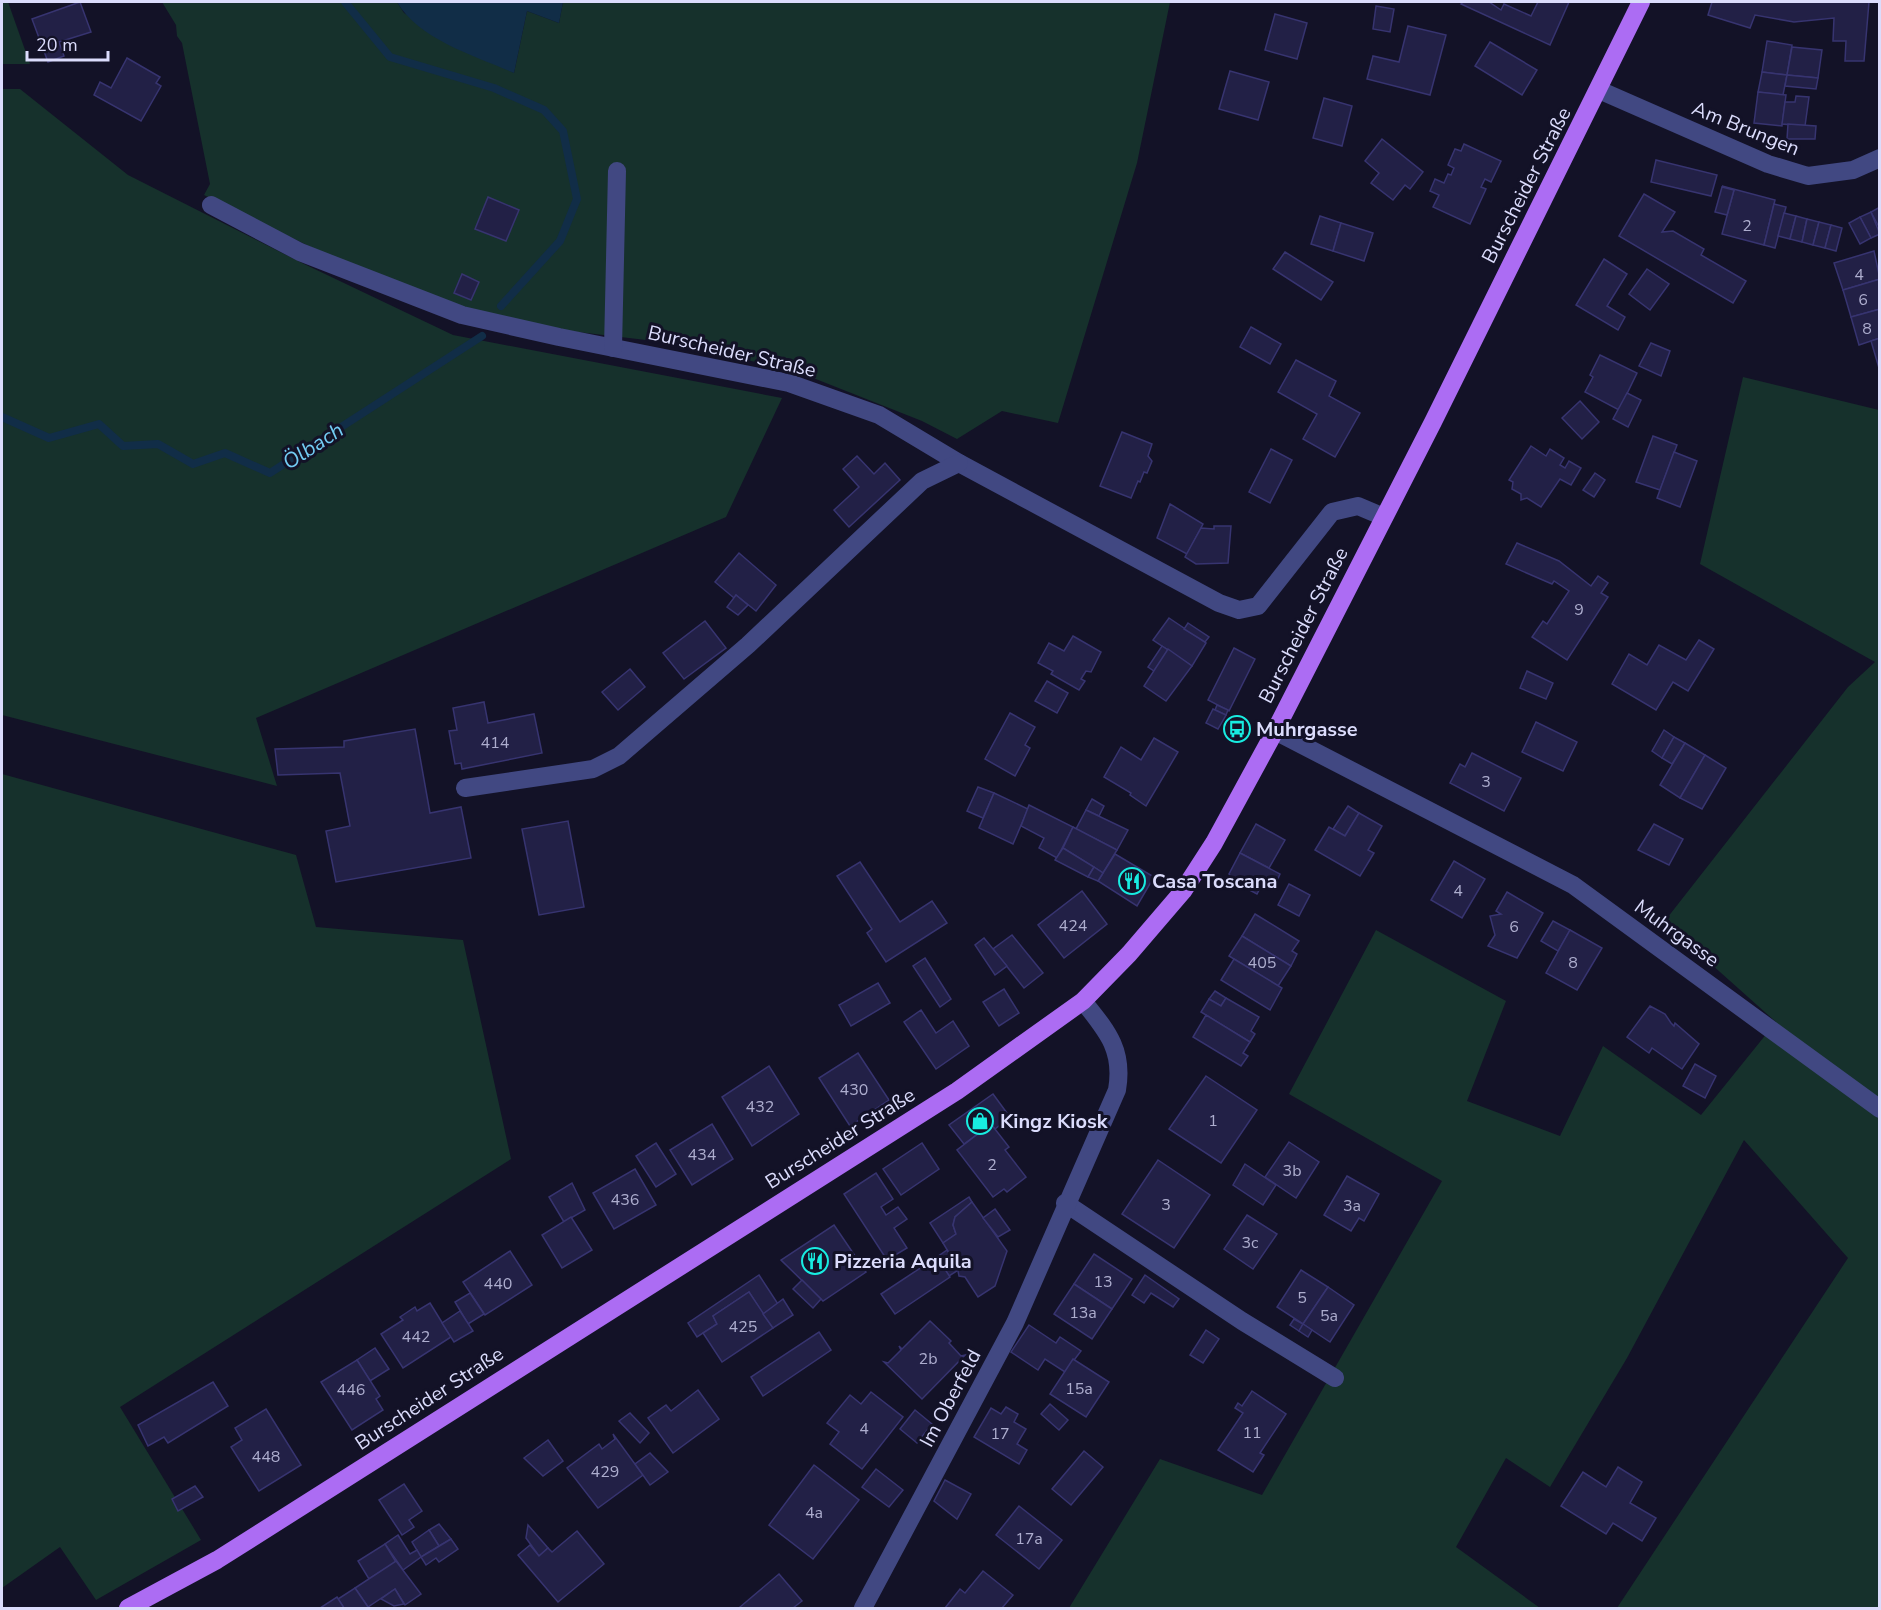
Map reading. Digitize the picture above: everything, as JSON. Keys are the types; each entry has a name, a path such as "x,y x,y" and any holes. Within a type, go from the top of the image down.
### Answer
{"main road":[{"name":"Burscheider Straße","path":"128,1608 217,1560 957,1091 1083,1001 1129,954 1183,891 1214,843 1275,730 1599,90 1641,2"}],"street":[{"name":"Am Brungen","path":"1599,90 1768,164 1808,176 1852,170 1880,158"},
{"path":"613,348 617,171"},
{"name":"Burscheider Straße","path":"211,205 300,252 462,315 789,383 879,415 959,463 1219,603 1239,610 1258,606 1332,512 1358,506 1383,517"},
{"path":"465,788 593,769 619,756 748,645 922,481 959,463"},
{"name":"Muhrgasse","path":"1275,730 1573,885 1880,1109"},
{"name":"Im Oberfeld","path":"863,1608 1015,1323 1065,1203 1117,1090 1120,1068 1115,1046 1083,1001"},
{"path":"1065,1203 1242,1321 1335,1378"}],"green space":[{"path":"2,2 8,2 30,64 2,64"},
{"path":"162,2 397,2 404,13 514,73 527,11 559,23 563,2 1170,2 1137,163 1058,423 1002,411 957,439 922,421 793,370 663,342 494,322 354,268 204,195 210,184 182,43 177,36 176,25"},
{"path":"2,89 20,89 128,175 302,263 453,335 782,398 726,517 256,718 277,786 2,715"},
{"path":"1743,377 1879,410 1879,1608 1617,1608 1848,1258 1744,1140 1627,1358 1550,1487 1506,1458 1456,1547 1540,1608 1069,1608 1160,1459 1262,1495 1442,1181 1289,1094 1376,930 1506,1001 1467,1101 1560,1136 1603,1046 1701,1115 1776,1022 1664,922 1848,687 1875,662 1700,564"},
{"path":"2,774 296,855 316,927 463,940 511,1159 120,1407 201,1540 96,1600 60,1547 2,1588"}],"water":[{"path":"397,2 563,2 559,23 527,11 514,73 434,37 419,27"}],"building":[{"path":"80,2 91,32 59,42 64,56 48,62 32,19"},
{"path":"1463,2 1489,2 1501,10 1504,4 1531,16 1538,2 1569,2 1550,45 1461,4"},
{"path":"1712,2 1869,2 1864,61 1845,61 1846,41 1833,41 1834,18 1794,22 1755,15 1750,28 1708,15"},
{"path":"1376,6 1394,9 1390,32 1373,29"},
{"path":"1275,14 1307,23 1297,59 1265,50"},
{"path":"1408,26 1446,35 1430,95 1367,79 1373,56 1399,62"},
{"path":"1767,41 1792,45 1787,75 1762,72"},
{"path":"1490,42 1537,70 1522,95 1475,66"},
{"path":"1792,47 1822,50 1818,78 1787,75"},
{"path":"127,58 160,77 156,83 161,86 141,121 94,95 100,82 111,88"},
{"path":"1230,71 1269,82 1258,120 1219,109"},
{"path":"1762,72 1787,75 1783,95 1758,92"},
{"path":"1787,75 1818,78 1816,89 1785,86"},
{"path":"1758,92 1786,95 1782,126 1754,123"},
{"path":"1796,96 1809,97 1805,126 1782,124 1785,102 1795,102"},
{"path":"1324,98 1352,106 1342,146 1313,138"},
{"path":"1788,124 1816,126 1815,139 1787,139"},
{"path":"1382,139 1423,172 1410,189 1405,185 1393,200 1371,183 1379,173 1365,161"},
{"path":"1464,144 1501,161 1491,182 1485,179 1481,187 1486,189 1470,224 1433,207 1439,195 1430,191 1435,179 1444,183 1448,174 1451,175 1454,168 1448,165 1455,149 1461,151"},
{"path":"1656,160 1717,175 1711,196 1651,182"},
{"path":"1722,186 1775,200 1764,245 1722,234 1734,190"},
{"path":"1722,187 1734,190 1727,215 1715,212"},
{"path":"1644,194 1675,212 1662,232 1673,231 1704,249 1701,255 1746,281 1733,303 1619,236"},
{"path":"488,197 519,210 506,241 475,229"},
{"path":"1774,204 1786,207 1775,248 1764,245"},
{"path":"1880,207 1880,229 1871,212"},
{"path":"1871,212 1880,234 1871,238 1860,217"},
{"path":"1784,213 1796,216 1790,239 1778,236"},
{"path":"1320,216 1341,223 1333,251 1311,244"},
{"path":"1796,216 1807,219 1802,242 1790,239"},
{"path":"1860,217 1871,238 1860,244 1849,223"},
{"path":"1807,219 1819,222 1813,245 1802,242"},
{"path":"1819,222 1831,225 1825,248 1813,245"},
{"path":"1341,223 1373,233 1364,261 1333,251"},
{"path":"1831,225 1842,228 1836,251 1825,248"},
{"path":"1874,251 1880,279 1843,290 1834,263"},
{"path":"1285,252 1333,282 1321,300 1273,269"},
{"path":"1604,259 1627,274 1607,306 1625,317 1618,330 1576,305"},
{"path":"1647,269 1669,284 1650,310 1629,294"},
{"path":"462,274 479,282 471,300 454,293"},
{"path":"1880,279 1880,309 1851,317 1843,290"},
{"path":"1880,309 1880,338 1859,345 1851,317"},
{"path":"1251,327 1281,344 1270,364 1240,347"},
{"path":"1880,338 1880,367 1879,368 1871,341"},
{"path":"1651,343 1670,351 1661,376 1639,366"},
{"path":"1600,355 1637,373 1619,410 1585,392"},
{"path":"1296,360 1336,381 1329,396 1360,413 1335,457 1303,439 1317,414 1278,392"},
{"path":"1627,393 1641,400 1628,427 1613,419"},
{"path":"1580,401 1599,422 1582,439 1562,418"},
{"path":"1122,432 1152,444 1148,456 1152,461 1147,473 1144,472 1140,482 1138,481 1131,498 1100,486"},
{"path":"1653,436 1677,445 1660,490 1636,482"},
{"path":"1531,446 1546,456 1550,449 1564,458 1560,465 1565,468 1569,461 1581,468 1571,485 1560,479 1541,507 1527,498 1521,500 1521,494 1512,489 1513,482 1509,480"},
{"path":"1271,449 1292,460 1270,503 1249,492"},
{"path":"1674,452 1697,461 1680,507 1657,498"},
{"path":"857,456 874,474 885,463 900,480 849,527 834,510 859,487 843,469"},
{"path":"1595,473 1605,480 1594,497 1583,490"},
{"path":"1170,504 1203,524 1187,554 1157,538"},
{"path":"1214,526 1231,526 1228,563 1196,564 1185,557 1201,528 1214,529"},
{"path":"1517,543 1559,561 1591,586 1598,576 1608,583 1601,593 1608,597 1567,660 1532,637 1543,621 1547,624 1569,591 1554,581 1552,584 1506,564"},
{"path":"739,553 776,585 756,611 736,595 734,598 715,582"},
{"path":"736,595 748,605 738,615 727,607"},
{"path":"1169,618 1206,643 1192,666 1153,640"},
{"path":"705,621 726,648 684,679 663,653"},
{"path":"1188,623 1209,637 1205,642 1184,629"},
{"path":"1073,636 1101,652 1091,672 1086,671 1081,679 1085,681 1079,690 1051,674 1053,671 1038,663 1049,643 1064,651"},
{"path":"1699,640 1714,649 1688,691 1673,682 1656,710 1612,684 1629,654 1647,665 1659,645 1686,660"},
{"path":"1162,646 1168,650 1154,671 1148,667"},
{"path":"1234,648 1255,659 1229,711 1208,700"},
{"path":"1168,649 1192,666 1166,701 1144,686"},
{"path":"630,669 645,687 618,710 602,692"},
{"path":"1527,671 1553,683 1546,699 1520,688"},
{"path":"1047,681 1068,693 1057,713 1035,701"},
{"path":"484,702 488,723 534,714 542,753 462,769 461,763 455,764 449,731 457,730 453,708"},
{"path":"1217,705 1228,710 1226,715 1215,710"},
{"path":"1213,709 1226,715 1218,729 1206,723"},
{"path":"1010,713 1035,727 1025,745 1030,748 1015,776 985,759"},
{"path":"1536,722 1577,742 1563,771 1522,752"},
{"path":"415,729 430,813 461,807 471,858 336,882 326,831 350,826 340,773 278,775 275,749 344,747 344,741"},
{"path":"1664,730 1674,737 1662,758 1652,751"},
{"path":"1674,737 1685,743 1672,764 1662,758"},
{"path":"1154,738 1178,752 1146,806 1130,795 1131,793 1104,777 1121,747 1141,760"},
{"path":"1685,743 1705,755 1680,798 1660,785"},
{"path":"1472,753 1521,778 1504,811 1450,783 1460,764 1465,767"},
{"path":"1705,755 1726,768 1702,809 1680,798"},
{"path":"978,787 994,793 983,818 967,811"},
{"path":"994,793 1028,809 1013,844 979,828"},
{"path":"1092,799 1104,806 1099,816 1086,810"},
{"path":"1029,805 1073,827 1057,858 1039,848 1044,838 1021,826"},
{"path":"1348,806 1359,813 1345,836 1333,829"},
{"path":"1086,810 1128,830 1117,850 1076,829"},
{"path":"1359,813 1382,826 1368,850 1374,853 1360,876 1315,850 1329,827 1345,836"},
{"path":"568,821 584,907 539,915 522,829"},
{"path":"1256,824 1285,840 1269,868 1240,853"},
{"path":"1654,824 1683,839 1669,865 1638,850"},
{"path":"1073,827 1117,850 1103,873 1063,848"},
{"path":"1063,848 1094,867 1088,877 1055,860"},
{"path":"1240,853 1280,874 1276,883 1266,877 1257,894 1234,882 1229,874"},
{"path":"1115,854 1154,877 1137,906 1098,881"},
{"path":"1454,861 1485,879 1462,918 1431,900"},
{"path":"860,862 900,922 932,901 947,923 886,962 867,933 872,929 837,876"},
{"path":"1094,867 1103,873 1098,881 1088,877"},
{"path":"1289,884 1310,895 1299,916 1278,905"},
{"path":"1082,891 1107,924 1064,958 1038,925"},
{"path":"1507,892 1543,913 1517,958 1488,946 1495,935 1490,916 1501,914 1496,911"},
{"path":"1255,914 1299,941 1292,951 1297,954 1291,966 1242,936"},
{"path":"1553,921 1570,930 1558,951 1541,941"},
{"path":"1570,930 1602,948 1577,990 1546,973"},
{"path":"1012,935 1043,973 1024,988 993,949"},
{"path":"1242,936 1291,966 1278,986 1229,956"},
{"path":"984,938 1007,966 995,975 975,945"},
{"path":"925,958 951,999 940,1007 913,966"},
{"path":"1234,959 1282,988 1270,1010 1221,980"},
{"path":"878,983 890,1003 851,1026 839,1005"},
{"path":"1004,989 1019,1013 999,1026 983,1002"},
{"path":"1215,991 1226,998 1221,1006 1209,999"},
{"path":"1226,998 1259,1017 1251,1031 1255,1034 1250,1042 1201,1012 1209,999 1221,1006"},
{"path":"1650,1006 1665,1014 1674,1026 1675,1023 1699,1044 1682,1069 1652,1048 1649,1053 1627,1037"},
{"path":"921,1010 936,1033 953,1021 969,1046 936,1069 904,1022"},
{"path":"1206,1015 1250,1042 1243,1053 1248,1056 1241,1066 1193,1037"},
{"path":"858,1053 889,1100 850,1126 819,1078"},
{"path":"1695,1064 1716,1076 1705,1098 1683,1086"},
{"path":"769,1066 799,1114 752,1146 722,1097"},
{"path":"1206,1076 1257,1110 1221,1163 1169,1129"},
{"path":"993,1094 1010,1117 995,1129 991,1124 964,1144 949,1125"},
{"path":"712,1124 733,1159 692,1185 670,1150"},
{"path":"991,1124 1009,1147 1005,1150 1026,1177 1007,1192 1004,1189 993,1197 957,1150"},
{"path":"1289,1142 1319,1162 1296,1198 1265,1177"},
{"path":"656,1143 676,1174 656,1187 636,1156"},
{"path":"922,1143 939,1169 901,1195 883,1169"},
{"path":"1158,1160 1210,1195 1174,1248 1122,1214"},
{"path":"1245,1164 1276,1185 1263,1205 1233,1185"},
{"path":"635,1169 656,1205 614,1229 593,1193"},
{"path":"876,1173 893,1199 881,1207 886,1215 898,1207 907,1219 894,1228 907,1248 887,1260 844,1194"},
{"path":"1347,1176 1379,1194 1364,1221 1359,1218 1351,1231 1324,1215"},
{"path":"572,1183 585,1210 564,1222 549,1197"},
{"path":"969,1197 972,1202 955,1217 953,1225 956,1234 943,1243 930,1223"},
{"path":"972,1202 1007,1251 995,1286 978,1297 965,1277 959,1276 957,1266 951,1265 952,1258 943,1243 956,1234 953,1225 955,1217"},
{"path":"995,1209 1010,1230 998,1237 983,1218"},
{"path":"1247,1215 1277,1234 1253,1269 1224,1249"},
{"path":"571,1217 592,1250 562,1268 542,1235"},
{"path":"834,1225 866,1272 823,1301 781,1260"},
{"path":"947,1250 952,1258 951,1265 960,1269 949,1276 937,1257"},
{"path":"510,1251 532,1285 485,1315 463,1282"},
{"path":"1094,1254 1132,1279 1112,1309 1074,1284"},
{"path":"937,1257 950,1277 895,1314 881,1294"},
{"path":"1301,1270 1328,1287 1303,1324 1277,1307"},
{"path":"759,1275 778,1304 763,1314 749,1292 713,1316 717,1324 697,1337 688,1323"},
{"path":"1145,1275 1179,1299 1173,1307 1151,1293 1144,1303 1132,1295"},
{"path":"802,1280 821,1299 813,1308 793,1289"},
{"path":"1074,1284 1112,1309 1092,1339 1054,1314"},
{"path":"1328,1287 1354,1305 1330,1342 1303,1324"},
{"path":"749,1292 773,1328 722,1362 703,1333 717,1324 713,1316"},
{"path":"470,1293 484,1314 468,1324 455,1302"},
{"path":"783,1299 793,1315 773,1328 763,1314"},
{"path":"430,1303 451,1337 403,1368 381,1334 403,1320 400,1317 415,1307 417,1311"},
{"path":"460,1311 473,1331 454,1342 442,1323"},
{"path":"1294,1319 1303,1324 1299,1331 1290,1325"},
{"path":"930,1321 951,1341 949,1343 961,1356 965,1355 922,1399 884,1362 888,1363 901,1350 899,1346 902,1349"},
{"path":"1303,1324 1312,1330 1308,1337 1299,1331"},
{"path":"1029,1325 1056,1343 1060,1337 1081,1351 1065,1372 1045,1359 1038,1370 1011,1352"},
{"path":"1206,1330 1219,1339 1203,1363 1190,1355"},
{"path":"819,1332 831,1350 763,1396 751,1377"},
{"path":"375,1348 389,1369 370,1381 357,1360"},
{"path":"1073,1359 1109,1382 1086,1417 1050,1394"},
{"path":"357,1360 380,1396 376,1399 383,1410 352,1430 321,1382"},
{"path":"213,1382 228,1406 168,1443 164,1437 148,1446 138,1425"},
{"path":"698,1390 719,1419 673,1453 648,1418 666,1405 671,1411"},
{"path":"1252,1391 1286,1414 1260,1453 1264,1455 1253,1472 1218,1450 1243,1413 1235,1408 1238,1403 1242,1406"},
{"path":"871,1392 903,1417 862,1469 830,1444 839,1432 827,1423 850,1395 861,1404"},
{"path":"1050,1404 1068,1420 1059,1430 1041,1414"},
{"path":"1006,1407 1018,1414 1014,1422 1026,1429 1017,1444 1027,1450 1019,1464 974,1437 991,1408 1001,1414"},
{"path":"266,1409 301,1465 259,1491 231,1447 242,1440 235,1428"},
{"path":"915,1410 932,1424 917,1443 900,1429"},
{"path":"630,1413 649,1433 640,1443 619,1421"},
{"path":"613,1434 643,1475 598,1508 567,1468 599,1444 602,1449 615,1439"},
{"path":"548,1440 563,1461 543,1476 524,1458"},
{"path":"1084,1451 1103,1467 1071,1505 1052,1489"},
{"path":"650,1453 668,1472 650,1485 635,1464"},
{"path":"814,1465 859,1500 813,1559 769,1525"},
{"path":"1618,1467 1642,1482 1630,1503 1656,1518 1642,1541 1613,1523 1606,1534 1561,1506 1583,1472 1606,1487"},
{"path":"876,1469 903,1490 889,1507 862,1487"},
{"path":"945,1480 971,1494 957,1519 934,1501"},
{"path":"404,1484 422,1511 409,1520 414,1527 402,1535 379,1500"},
{"path":"195,1486 203,1497 178,1511 172,1499"},
{"path":"1019,1506 1062,1540 1039,1569 996,1535"},
{"path":"439,1524 451,1539 439,1546 429,1530"},
{"path":"528,1525 548,1548 539,1556 526,1538"},
{"path":"429,1530 439,1546 421,1557 412,1542"},
{"path":"577,1531 604,1564 558,1602 518,1555 530,1545 539,1556 548,1548 552,1552"},
{"path":"398,1535 410,1554 417,1550 421,1557 403,1570 385,1544"},
{"path":"451,1539 458,1549 439,1562 436,1558 426,1565 421,1557"},
{"path":"385,1544 396,1562 369,1579 358,1561"},
{"path":"396,1561 421,1594 405,1605 395,1589 368,1607 355,1588"},
{"path":"983,1571 1013,1595 1002,1608 945,1608 960,1589 965,1593"},
{"path":"779,1574 802,1601 793,1608 740,1607"},
{"path":"355,1588 368,1608 344,1608 338,1599"},
{"path":"395,1589 404,1604 394,1606 381,1599"},
{"path":"337,1597 344,1608 320,1608"}],"waterway":[{"name":"Ölbach","path":"345,2 390,57 494,88 544,110 563,131 577,199 560,241 501,306"},
{"name":"Ölbach","path":"2,417 49,438 99,424 123,446 158,444 193,464 225,453 270,473 482,336"}],"place":[{"name":"Muhrgasse","path":"1237,729"},
{"name":"Casa Toscana","path":"1132,881"},
{"name":"Kingz Kiosk","path":"980,1121"},
{"name":"Pizzeria Aquila","path":"815,1261"}]}
